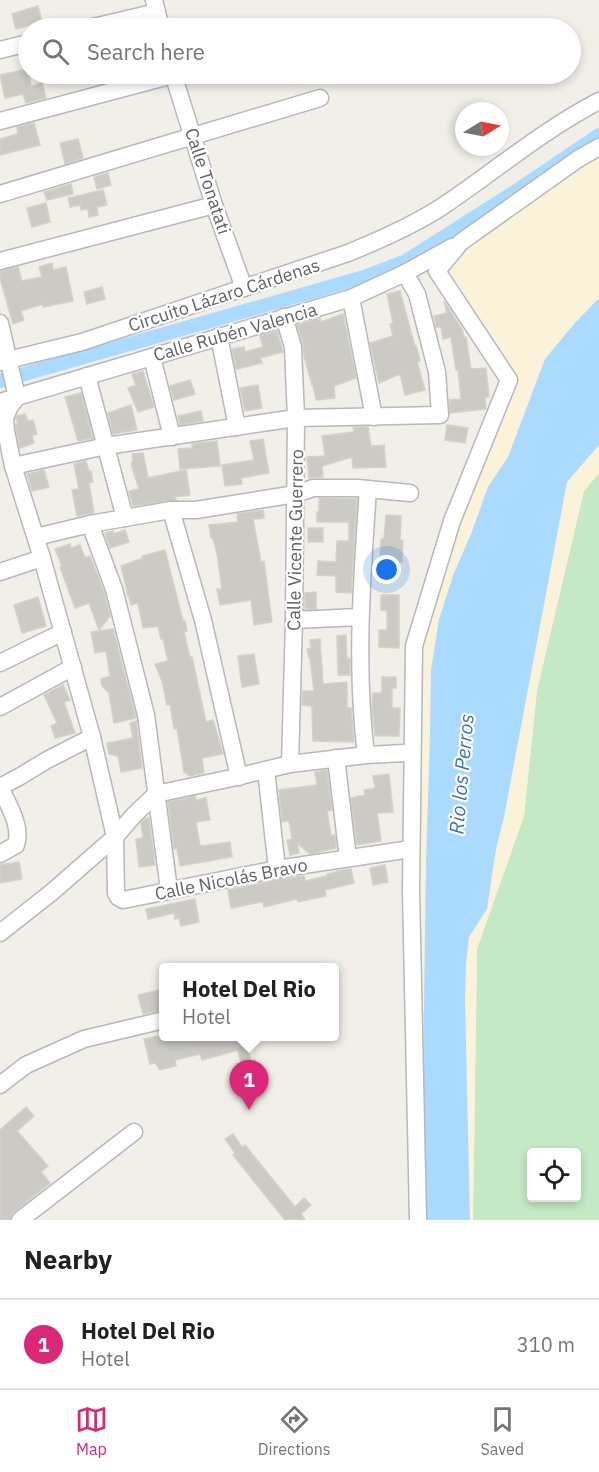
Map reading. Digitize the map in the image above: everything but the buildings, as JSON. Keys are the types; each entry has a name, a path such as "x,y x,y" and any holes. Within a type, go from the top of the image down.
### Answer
{"street":[{"path":"119,18 155,6"},
{"path":"0,50 18,46"},
{"path":"0,121 136,84"},
{"name":"Calle Tonatati","path":"176,84 214,205 244,288"},
{"path":"0,194 320,98"},
{"name":"Circuito Lázaro Cárdenas","path":"6,363 82,342 348,253 388,236 441,207 557,125 599,101"},
{"path":"418,1220 411,890 414,646 452,521 509,380 437,271 461,242 578,159 599,147"},
{"path":"0,261 214,205"},
{"name":"Calle Rubén Valencia","path":"0,402 16,394 87,376 351,298 405,273 461,242"},
{"path":"13,466 106,446 296,418 440,415 435,361 417,294 405,273"},
{"path":"351,298 374,417"},
{"name":"Calle Vicente Guerrero","path":"284,317 293,347 296,418 290,764"},
{"path":"0,323 6,363 16,394 5,419 13,466 73,667 115,837"},
{"path":"219,336 237,427"},
{"path":"152,357 172,437"},
{"path":"87,376 125,518"},
{"path":"36,537 90,524 171,510 196,510 296,494 313,488 368,489 410,493"},
{"path":"366,755 362,723 360,616 368,489"},
{"path":"171,510 203,620 238,777"},
{"path":"90,524 114,590 146,715 169,890"},
{"path":"0,572 42,558"},
{"path":"294,620 360,616"},
{"path":"0,663 63,632"},
{"path":"0,707 73,667"},
{"path":"0,854 16,845 19,837 18,828 0,787 92,737"},
{"path":"0,933 115,837 156,794 290,764 405,753"},
{"path":"336,758 348,858"},
{"path":"266,770 278,869"},
{"name":"Calle Nicolás Bravo","path":"115,837 116,893 123,900 278,869 404,850"},
{"path":"0,1084 26,1065 84,1040 159,1021"},
{"path":"20,1220 134,1132"}],"green space":[{"path":"599,473 599,1220 473,1220 477,949 524,816 537,690 584,491"}],"sand":[{"path":"599,147 599,473 584,491 537,690 524,816 477,949 473,1220 418,1220 414,646 509,380 437,271"}],"water":[{"name":"Rio los Perros","path":"599,298 599,445 567,482 496,849 487,909 469,937 465,998 470,1220 421,1220 431,670 439,619 454,573 488,487 508,457 545,359"}],"waterway":[{"path":"0,381 364,277 406,261 599,135"}],"place":[{"name":"Hotel Del Rio","path":"249,1110"}]}
